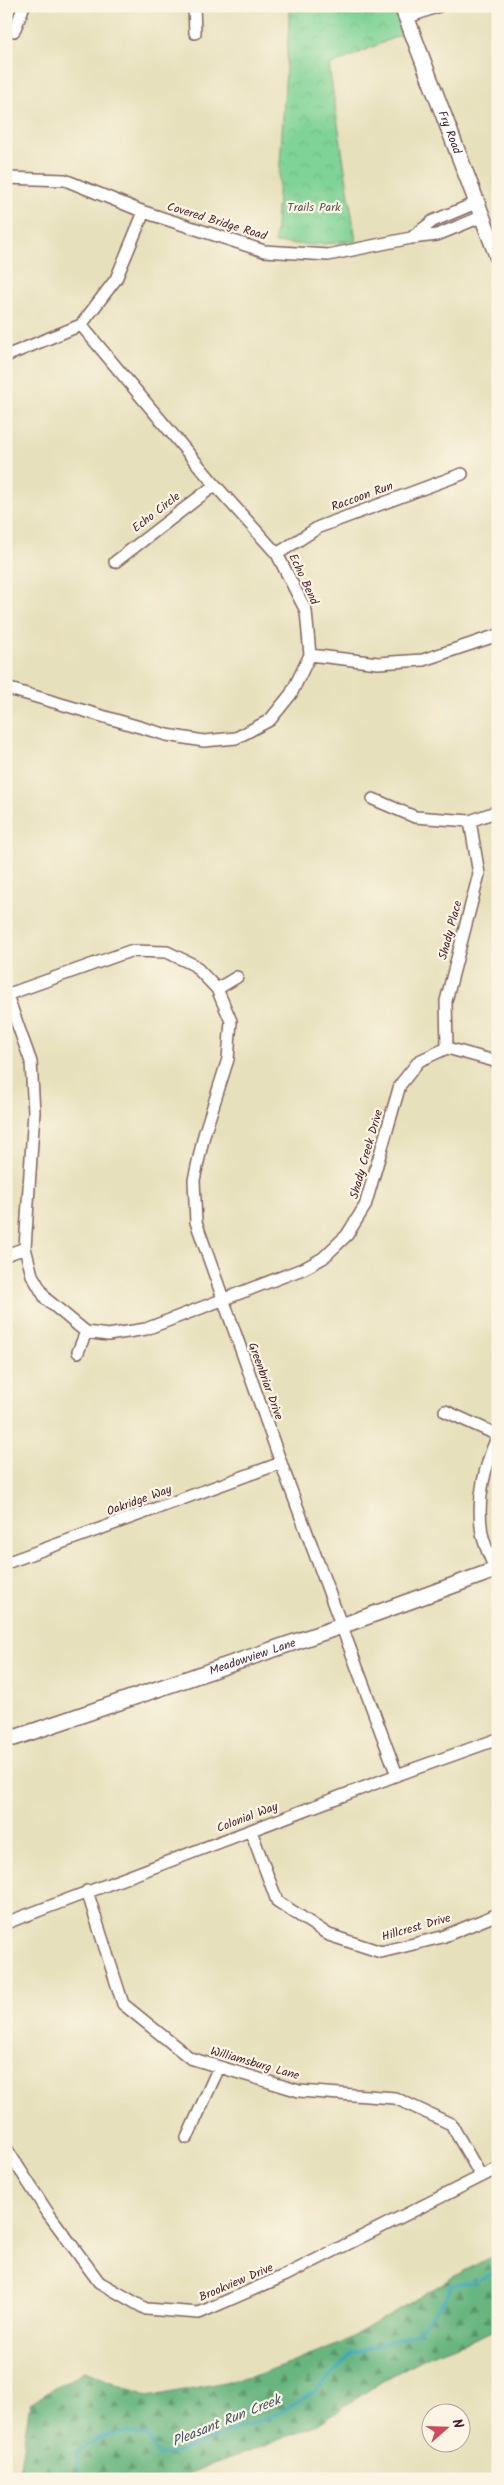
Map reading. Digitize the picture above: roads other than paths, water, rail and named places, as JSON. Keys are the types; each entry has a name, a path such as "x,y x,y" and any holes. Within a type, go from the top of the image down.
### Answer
{"street":[{"path":"14,31 24,6"},
{"path":"194,6 195,33"},
{"path":"404,12 439,6"},
{"name":"Fry Road","path":"404,12 497,254"},
{"name":"Covered Bridge Road","path":"6,178 65,180 144,212 264,251 328,255 411,238 433,221 479,210"},
{"path":"6,356 81,325 116,279 144,212"},
{"name":"Echo Bend","path":"81,325 215,485 277,554 306,611 310,654"},
{"name":"Raccoon Run","path":"277,554 319,527 462,474"},
{"name":"Echo Circle","path":"114,562 215,485"},
{"path":"6,688 167,735 204,742 236,738 270,720 291,694 310,654 378,663 423,660 498,636"},
{"path":"373,799 415,817 470,821 498,811"},
{"name":"Shady Place","path":"447,1048 446,1001 479,874 470,821"},
{"path":"78,1352 86,1332 46,1299 32,1275 25,1248 34,1112 31,1062 6,995 130,951 167,952 194,965 217,989 237,977"},
{"name":"Greenbriar Drive","path":"217,989 231,1021 228,1058 204,1135 194,1180 196,1222 281,1463 397,1775"},
{"path":"447,1048 498,1062"},
{"name":"Shady Creek Drive","path":"86,1332 108,1334 146,1329 305,1268 323,1258 347,1235 365,1206 400,1085 419,1060 447,1048"},
{"path":"6,1255 25,1248"},
{"path":"445,1411 498,1434 485,1468 480,1500 482,1534 496,1569"},
{"name":"Oakridge Way","path":"6,1563 281,1463"},
{"name":"Meadowview Lane","path":"6,1738 14,1738 342,1626 496,1569"},
{"name":"Colonial Way","path":"6,1923 397,1775 498,1739"},
{"name":"Hillcrest Drive","path":"250,1831 277,1901 329,1935 381,1952 442,1937 498,1914"},
{"name":"Williamsburg Lane","path":"87,1892 123,2004 190,2058 299,2091 395,2098 451,2124 481,2176"},
{"path":"187,2138 219,2067"},
{"name":"Brookview Drive","path":"6,2148 48,2213 98,2282 146,2308 198,2313 286,2275 498,2168"}],"waterway":[{"name":"Pleasant Run Creek","path":"80,2479 76,2453 103,2436 119,2433 149,2436 158,2456 169,2455 279,2413 315,2392 351,2354 417,2333 447,2297 451,2285 473,2282 498,2271"}],"park label":[{"name":"Trails Park","path":"314,207"}]}
